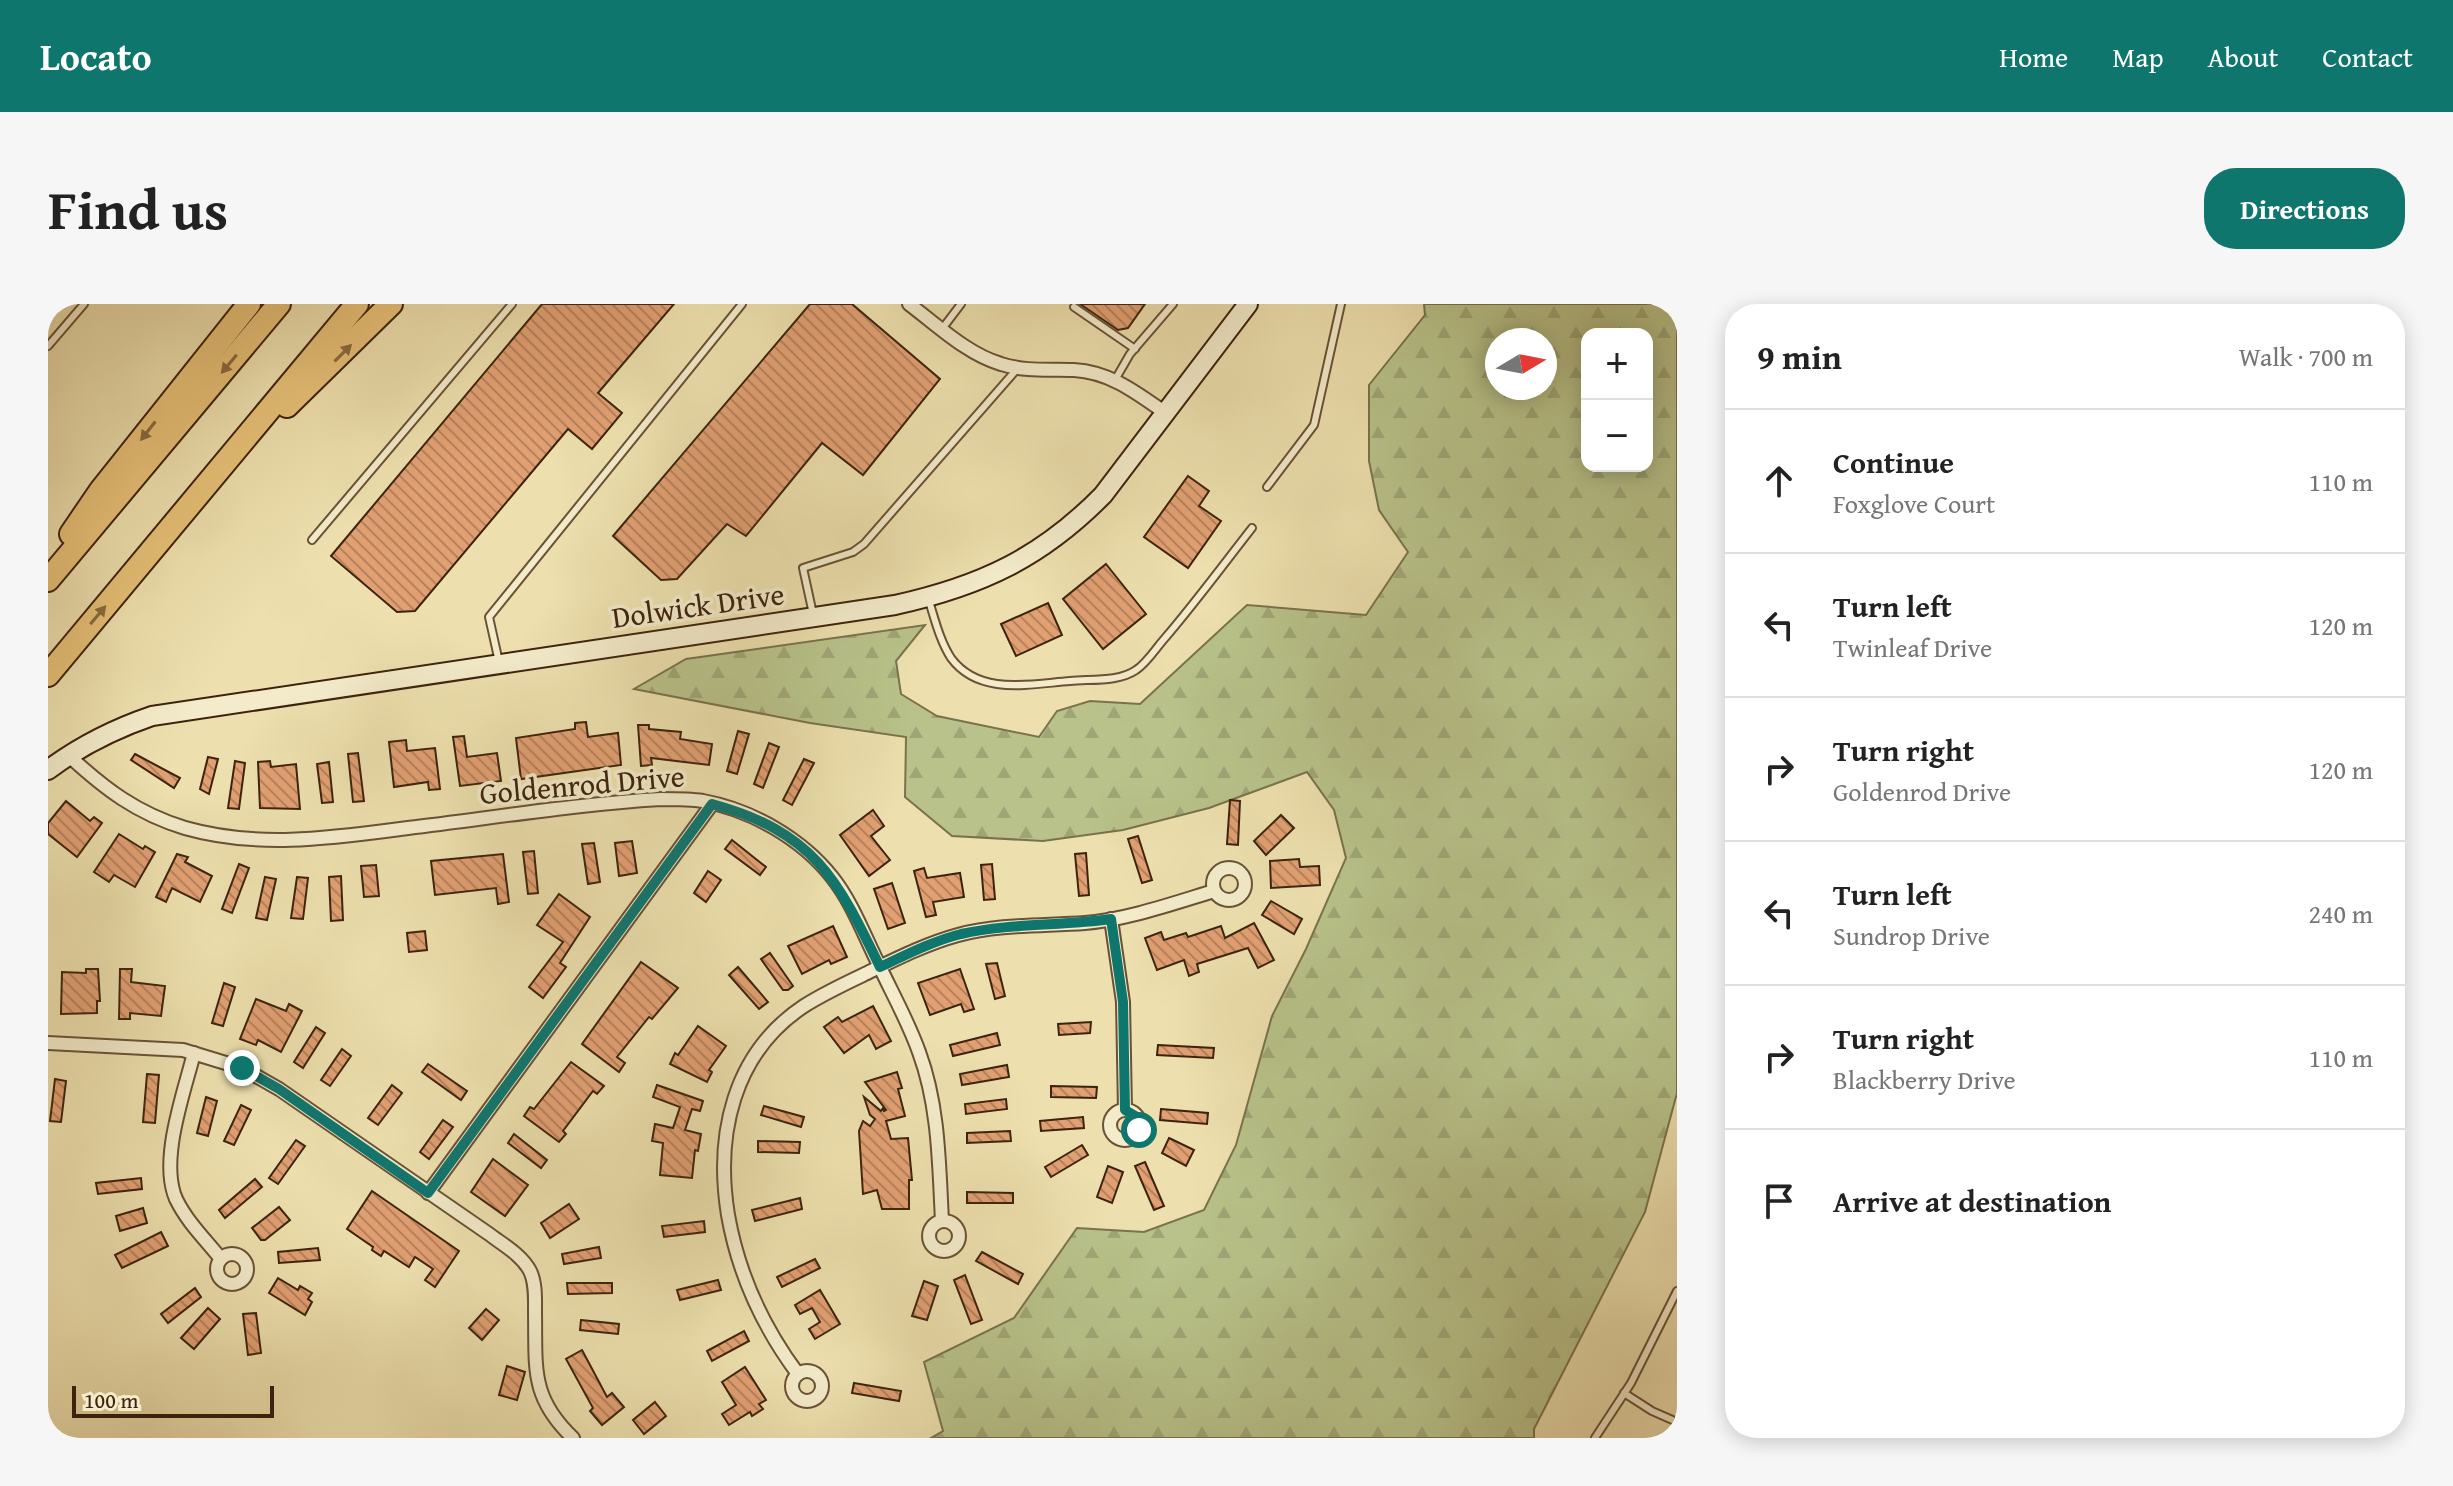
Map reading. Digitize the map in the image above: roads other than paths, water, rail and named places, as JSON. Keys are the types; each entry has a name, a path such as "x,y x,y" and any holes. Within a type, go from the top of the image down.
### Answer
{"highway":[{"path":"48,567 101,490 249,304"},
{"path":"48,580 279,304"},
{"path":"48,675 357,304"},
{"path":"224,464 331,365 391,304"}],"main road":[{"name":"Dolwick Drive","path":"48,770 120,726 152,716 814,617 928,598 976,583 1042,548 1103,495 1248,304"}],"street":[{"path":"909,304 978,354 1018,369 1075,370 1115,380 1167,414"},
{"name":"Goldenrod Drive","path":"68,755 107,791 147,813 210,834 252,840 316,840 661,799 712,804 770,826 798,843 819,861 834,880 920,1052 937,1131 942,1221"},
{"path":"428,1193 712,804"},
{"path":"798,1374 761,1313 742,1272 732,1239 723,1186 724,1137 736,1093 747,1068 776,1031 803,1007 938,941 1015,926 1111,919 1214,891"},
{"path":"1111,919 1123,1002 1125,1110"},
{"path":"48,1043 160,1048 194,1053 242,1068 279,1089 520,1257 529,1268 535,1298 539,1387 548,1410 573,1438"},
{"path":"194,1053 175,1130 171,1176 175,1197 183,1211 221,1259"}],"lane":[{"path":"48,346 84,304"},
{"path":"312,540 512,304"},
{"path":"499,663 489,617 742,304"},
{"path":"942,329 961,304"},
{"path":"1115,380 1135,349 1173,304"},
{"path":"1267,487 1314,425 1341,304"},
{"path":"1074,307 1135,349"},
{"path":"814,617 803,568 853,552 864,544 1018,369"},
{"path":"928,598 951,658 977,679 997,685 1015,685 1121,677 1137,670 1145,661 1252,528"},
{"path":"1595,1438 1624,1393 1677,1291"},
{"path":"1624,1393 1677,1422"}]}
